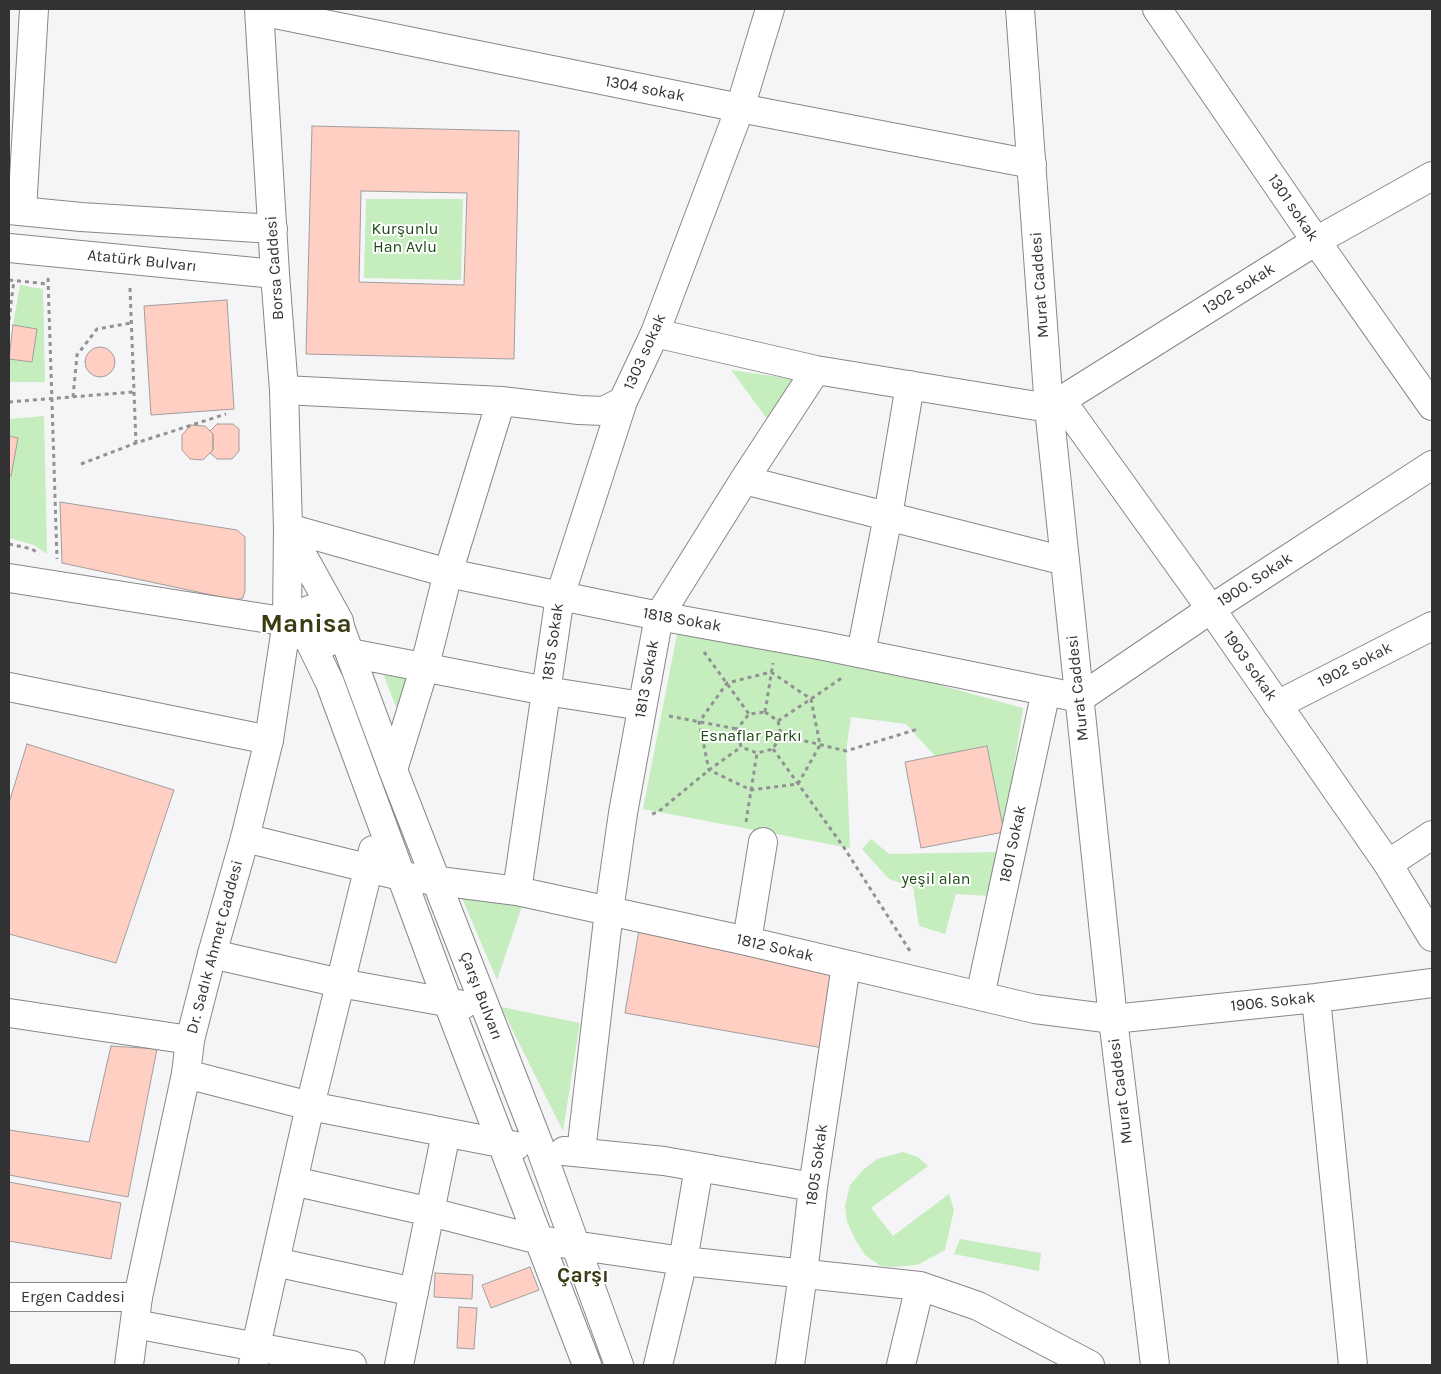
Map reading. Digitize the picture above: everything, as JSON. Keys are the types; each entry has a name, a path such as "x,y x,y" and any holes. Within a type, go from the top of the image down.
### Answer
{"street":[{"path":"34,9 16,210 81,217 272,229"},
{"name":"1303 sokak","path":"284,390 501,401 579,410 604,410 623,401 655,333 740,108 770,9"},
{"name":"Murat Caddesi","path":"1020,9 1032,164 1055,404 1065,561 1113,1019 1154,1365"},
{"name":"1301 sokak","path":"1158,9 1316,241 1432,406"},
{"name":"1304 sokak","path":"260,10 740,108 1032,164"},
{"name":"Borsa Caddesi","path":"260,10 272,229 284,390 288,528"},
{"name":"1302 sokak","path":"1055,404 1316,241 1432,176"},
{"name":"Atatürk Bulvarı","path":"9,248 275,274"},
{"path":"655,333 816,370 910,385 1055,404"},
{"name":"1813 Sokak","path":"581,1152 609,911 621,824 642,706 670,618 744,480 816,370"},
{"path":"861,653 888,516 910,385"},
{"path":"393,770 424,668 448,573 501,401"},
{"name":"1815 Sokak","path":"517,891 560,596 623,401"},
{"name":"1903 sokak","path":"1055,404 1211,609 1388,864 1432,937"},
{"name":"1900. Sokak","path":"1080,698 1211,609 1432,465"},
{"path":"744,480 1065,561"},
{"name":"1818 Sokak","path":"288,528 448,573 670,618 861,653 1080,698"},
{"name":"Çarşı Bulvarı","path":"288,528 336,619 350,653 393,770 540,1150 619,1365"},
{"name":"Dr. Sadık Ahmet Caddesi","path":"129,1365 136,1311 186,1074 190,1040 270,740 281,674 305,638 288,528"},
{"path":"9,578 305,638"},
{"path":"281,674 288,666 300,660 309,660 305,638 305,614 315,607 321,606 336,619"},
{"name":"1902 sokak","path":"1277,705 1432,626"},
{"name":"Çarşı Bulvarı","path":"305,638 330,683 400,876 587,1365"},
{"path":"350,653 546,691 642,706"},
{"path":"9,687 270,740"},
{"name":"1801 Sokak","path":"980,996 1046,691"},
{"path":"255,1355 310,1106 380,822"},
{"path":"1388,864 1432,836"},
{"name":"1812 Sokak","path":"245,838 400,876 517,891 747,941 1035,1009 1113,1019"},
{"path":"747,941 763,842"},
{"path":"212,954 340,983 485,1008"},
{"name":"1805 Sokak","path":"790,1365 813,1187 846,965"},
{"name":"1906. Sokak","path":"1113,1019 1316,998 1432,983"},
{"path":"1316,998 1352,1365"},
{"path":"9,1013 190,1040"},
{"path":"186,1074 310,1106 503,1145 664,1161 813,1187"},
{"path":"399,1365 446,1133"},
{"path":"658,1365 683,1261 699,1167"},
{"path":"293,1182 431,1212 538,1240 683,1261 920,1286 978,1306 1090,1365"},
{"path":"275,1262 414,1292"},
{"path":"901,1365 920,1286"},
{"name":"Ergen Caddesi","path":"9,1298 136,1311 255,1355 352,1365"}],"path":[{"path":"130,260 136,443"},
{"path":"9,280 48,284 57,566"},
{"path":"9,320 14,280"},
{"path":"73,397 77,355 97,329 131,323"},
{"path":"9,402 133,392"},
{"path":"81,464 136,443 226,414"},
{"path":"9,544 32,549 44,558"},
{"path":"670,618 727,683 749,714"},
{"path":"765,712 777,637"},
{"path":"778,721 856,669 861,653"},
{"path":"709,770 699,722 727,683 771,672 811,699 820,745 798,784"},
{"path":"642,706 662,714 737,729"},
{"path":"737,729 749,714 765,712 778,721 781,735 773,749 757,753 741,748"},
{"path":"737,729 741,748"},
{"path":"781,735 846,751 918,729"},
{"path":"621,824 658,812 709,770 741,748"},
{"path":"773,749 843,846 932,985"},
{"path":"757,753 745,828 763,842"},
{"path":"709,770 751,790 798,784"}],"green space":[{"name":"Kurşunlu Han Avlu","path":"366,199 463,199 461,280 364,278"},
{"path":"20,285 43,289 45,382 9,382 9,359 32,362 37,329 13,325"},
{"path":"731,370 808,381 774,428"},
{"path":"44,416 47,554 34,545 9,538 9,475 11,475 18,438 9,436 9,419"},
{"name":"Esnaflar Parkı","path":"678,629 857,662 1023,708 1004,832 987,746 935,756 906,724 851,717 846,751 850,848 643,809"},
{"path":"423,672 403,725 384,676"},
{"name":"yeşil alan","path":"871,839 889,854 999,852 989,896 956,894 945,934 919,926 913,887 889,879 862,849"},
{"path":"459,891 524,900 497,980"},
{"path":"501,1007 580,1023 563,1131"},
{"path":"903,1152 918,1157 928,1166 871,1208 893,1236 949,1194 954,1210 945,1250 917,1265 881,1266 865,1255 855,1239 847,1222 845,1206 850,1185 863,1170 877,1159"},
{"path":"960,1239 1041,1253 1039,1271 954,1254"}],"building":[{"path":"312,126 519,131 514,359 306,354","holes":["361,191 467,193 464,285 359,282"]},
{"path":"227,300 234,409 151,415 144,306"},
{"path":"13,325 37,329 32,362 9,359"},
{"path":"100,347 111,351 115,362 111,373 100,377 89,373 85,362 89,351"},
{"path":"217,424 233,424 239,429 239,451 232,459 217,459 210,453 213,450 213,434 210,431"},
{"path":"191,425 205,426 213,434 213,450 203,460 190,459 182,450 182,435"},
{"path":"9,436 18,438 11,476 9,475"},
{"path":"60,502 237,530 245,537 245,591 243,598 235,600 62,563"},
{"path":"27,744 174,790 116,963 9,934 9,803"},
{"path":"987,746 1004,832 921,848 905,762"},
{"path":"640,924 835,968 823,1048 625,1013"},
{"path":"111,1046 157,1049 128,1197 9,1175 9,1130 89,1142"},
{"path":"9,1182 121,1203 111,1259 9,1241"},
{"path":"530,1267 539,1290 491,1308 482,1285"},
{"path":"435,1273 473,1275 472,1299 434,1297"},
{"path":"459,1307 477,1308 474,1349 457,1348"}],"district":[{"name":"Manisa","path":"306,625"},
{"name":"Çarşı","path":"583,1276"}]}
